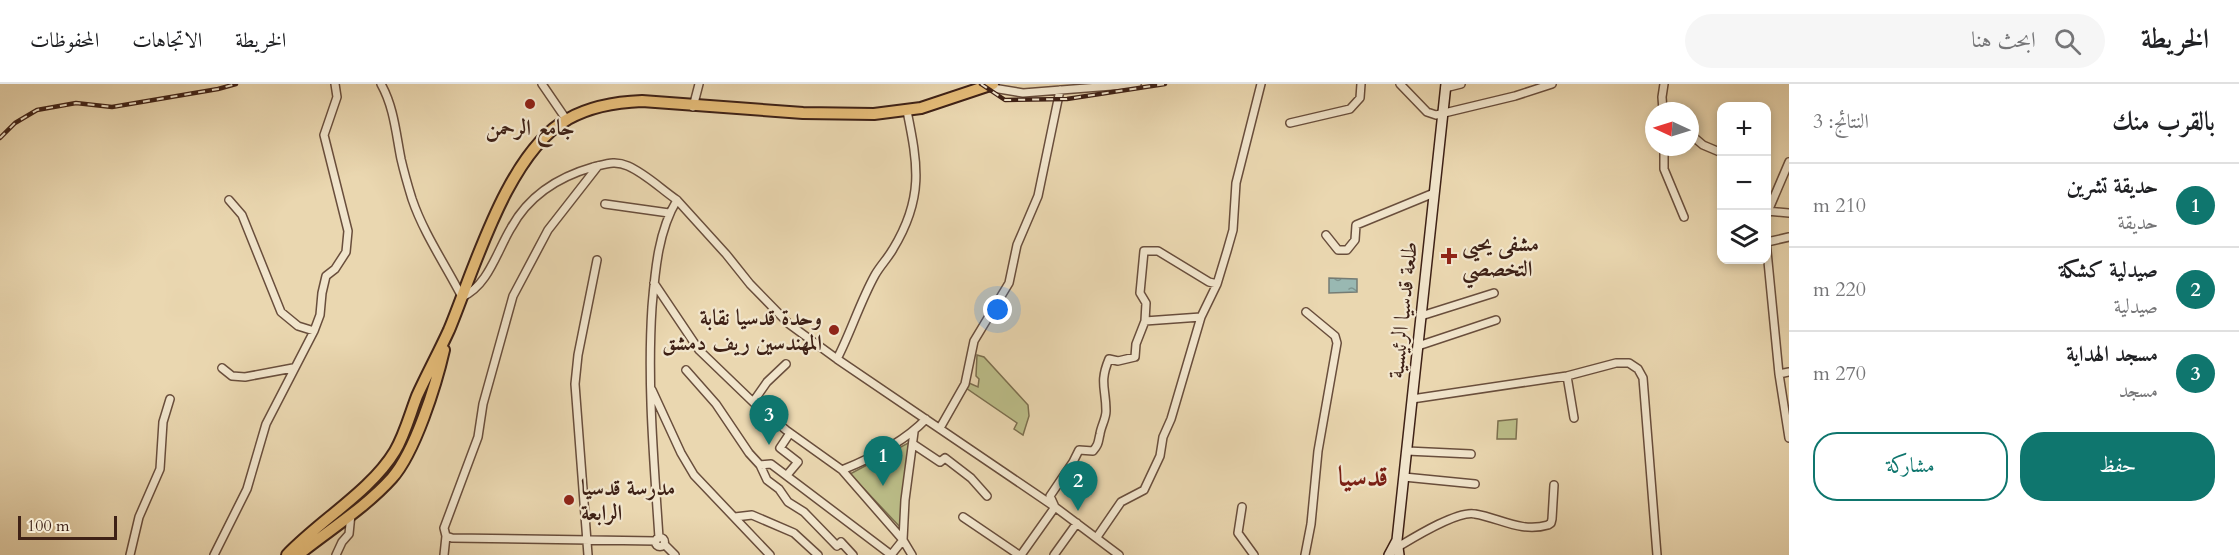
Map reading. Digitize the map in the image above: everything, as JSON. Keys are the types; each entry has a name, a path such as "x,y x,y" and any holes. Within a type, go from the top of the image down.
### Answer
{"main road":[{"path":"286,555 375,476 387,462 402,437 421,388 448,332 499,205 534,148 566,119 600,106 642,101 803,113 874,114 906,111 935,104 990,85"},
{"name":"طلعة قدسيا الرئيسية","path":"1389,555 1398,547 1445,86"},
{"path":"298,555 393,478 416,436 436,378 448,332"}],"street":[{"path":"214,555 247,489 266,424 314,331 320,315 326,276 346,252 348,231 324,135 337,97 335,84"},
{"path":"381,84 395,120 401,160 412,200 428,237 450,272 462,297 473,292 481,283 522,210 537,195 571,173 614,162 628,166 677,200 750,284 789,324 1055,507 1119,555"},
{"path":"542,84 566,119"},
{"path":"693,106 699,84"},
{"path":"990,85 1023,93 1137,84"},
{"path":"1097,537 1121,502 1144,490 1160,456 1162,437 1171,419 1201,317 1217,284 1233,230 1236,183 1261,84"},
{"path":"1290,123 1350,109 1358,102 1362,84"},
{"path":"1400,84 1430,114 1436,115 1515,96 1552,84"},
{"path":"1445,86 1461,84"},
{"path":"1662,102 1664,84"},
{"path":"940,428 966,384 974,341 1009,284 1017,245 1038,196 1060,90"},
{"path":"837,359 875,275 894,248 909,216 917,186 915,149 906,111"},
{"path":"1699,142 1717,151"},
{"path":"1664,156 1664,169 1684,217"},
{"path":"1768,210 1789,162"},
{"path":"444,555 445,521 478,437 483,404 513,296 548,230 598,166"},
{"path":"1326,235 1338,250 1347,250 1355,240 1356,225 1434,193"},
{"path":"229,200 242,215 281,312 298,326 314,331"},
{"path":"659,545 650,404 650,340 658,253 669,213 677,200"},
{"path":"606,204 669,213"},
{"path":"1771,213 1789,213"},
{"path":"1771,240 1789,237"},
{"path":"1055,507 1050,496 1079,450 1093,451 1099,444 1107,413 1102,384 1109,359 1118,361 1135,357 1136,344 1145,321 1146,303 1140,292 1144,251 1158,251 1209,282 1217,284"},
{"path":"588,555 575,384 597,260"},
{"path":"1769,264 1779,374 1789,438"},
{"path":"654,283 699,350 753,402 790,433 842,470 903,540 912,555"},
{"path":"1421,316 1494,293"},
{"path":"1305,555 1311,524 1318,451 1337,343 1335,336 1306,312"},
{"path":"1145,321 1201,317"},
{"path":"1418,346 1496,320"},
{"path":"1412,399 1567,376 1616,363 1629,363 1638,369 1643,378 1657,555"},
{"path":"753,402 767,382 786,364"},
{"path":"222,368 232,376 245,377 293,368"},
{"path":"686,370 716,404 749,453 760,465 767,480 779,489 788,502 804,512 837,546 841,542 853,555"},
{"path":"1779,374 1789,372"},
{"path":"1567,376 1575,418"},
{"path":"651,388 681,453 694,475 770,555"},
{"path":"130,555 139,517 160,469 163,422 171,399"},
{"path":"842,470 863,462 914,432 926,419"},
{"path":"760,465 771,464 788,475 808,493 891,554 903,540 905,500 914,432"},
{"path":"788,475 798,462 780,448 790,433"},
{"path":"913,444 940,462 945,458 971,478 987,496"},
{"path":"1407,451 1471,454"},
{"path":"1404,477 1475,484"},
{"path":"1398,547 1428,528 1471,513 1524,528 1548,525 1552,519 1554,485"},
{"path":"963,517 1020,555 1055,507"},
{"path":"1242,507 1238,533 1254,555"},
{"path":"336,555 349,534 351,514"},
{"path":"735,517 752,515 794,533 818,555"},
{"path":"1054,555 1077,523"},
{"path":"446,536 546,540 587,538 659,545 675,555"}],"green space":[{"path":"977,355 984,357 1028,405 1029,416 1023,435 1014,429 1017,423 966,388 969,383 978,387"},
{"path":"1517,419 1516,439 1497,439 1498,421"},
{"path":"910,442 900,527 850,474"}],"water":[{"path":"1329,278 1357,279 1357,292 1329,293"}],"railway":[{"path":"0,138 15,123 37,110 76,103 112,107 236,84"},
{"path":"981,84 1005,100 1067,99 1165,84"}],"place":[{"name":"جامع الرحمن","path":"530,104"},
{"name":"مشفى يحيى التخصصي","path":"1449,256"},
{"name":"وحدة قدسيا نقابة المهندسين ريف دمشق","path":"834,330"},
{"name":"مسجد الهداية","path":"769,445"},
{"name":"حديقة تشرين","path":"883,486"},
{"name":"مدرسة قدسيا الرابعة","path":"569,500"},
{"name":"صيدلية كشكة","path":"1078,511"}],"district":[{"name":"قدسيا","path":"1363,476"}]}
